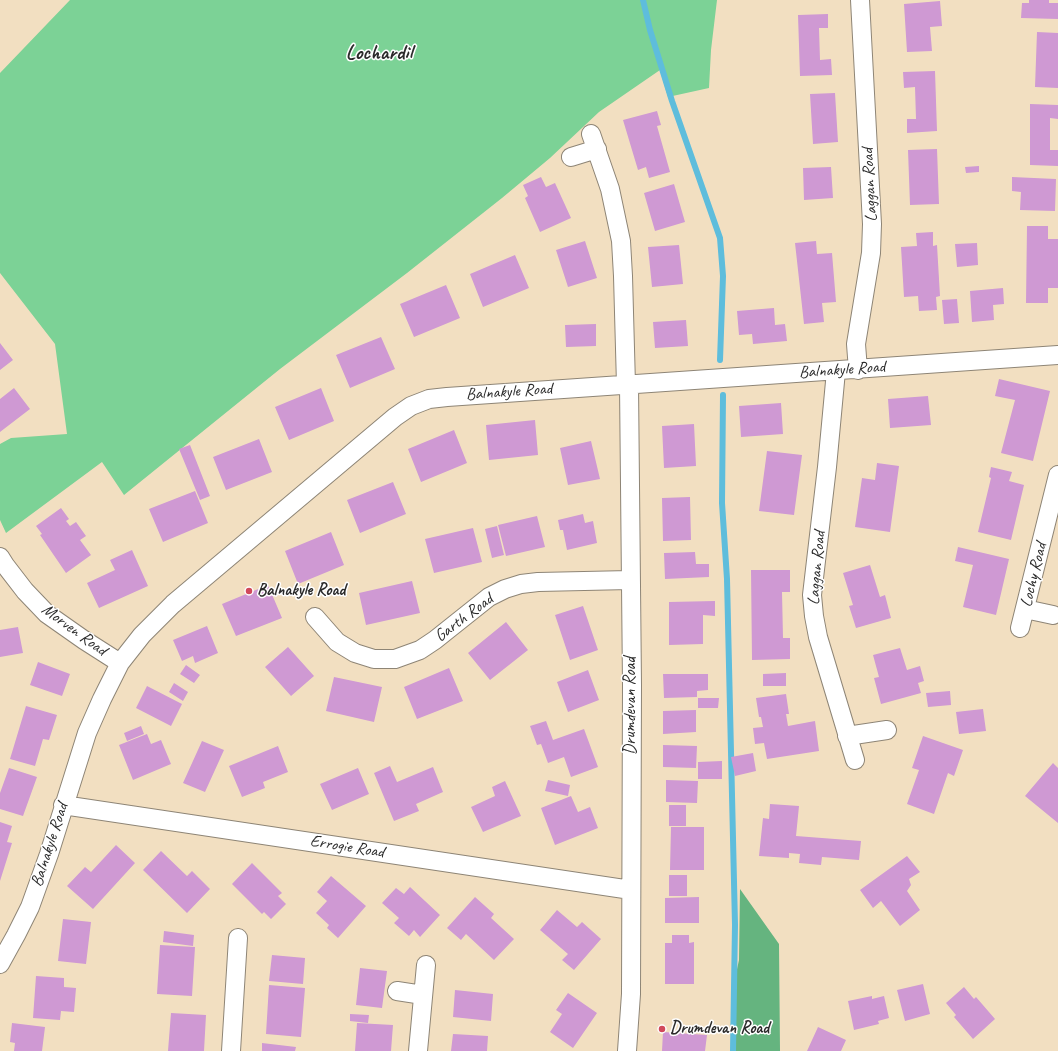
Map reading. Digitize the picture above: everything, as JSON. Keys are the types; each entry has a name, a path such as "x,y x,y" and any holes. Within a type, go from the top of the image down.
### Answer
{"street":[{"name":"Laggan Road","path":"858,370 856,344 871,253 872,224 860,0"},
{"path":"570,157 594,141 610,189 621,241 627,385"},
{"name":"Balnakyle Road","path":"0,964 30,907 49,854 87,733 120,663 142,635 173,604 411,406 429,399 447,396 858,370 960,361 1058,355"},
{"name":"Laggan Road","path":"836,371 827,467 812,595 818,638 855,760"},
{"name":"Drumdevan Road","path":"627,385 631,491 630,580 632,685 631,994 627,1051"},
{"name":"Lochy Road","path":"1020,628 1026,609 1058,475"},
{"name":"Morven Road","path":"2,563 25,591 47,614 120,663"},
{"name":"Garth Road","path":"315,617 337,642 355,653 374,659 395,659 420,650 435,640 489,597 505,589 521,584 538,582 630,580"},
{"path":"1026,609 1052,615"},
{"path":"847,736 887,730"},
{"name":"Errogie Road","path":"64,804 631,890"},
{"path":"231,1051 238,938"},
{"path":"418,1051 426,965"},
{"path":"397,991 423,995"}],"green space":[{"path":"70,0 717,0 711,50 709,88 668,97 660,70 599,112 550,158 502,198 407,273 280,369 124,495 102,462 6,533 0,520 0,444 11,438 67,434 55,344 0,273 0,73"},
{"path":"740,889 779,944 780,1051 733,1051 734,983 739,960"}],"building":[{"path":"1029,0 1049,0 1049,3 1058,3 1058,19 1021,18 1022,3 1029,3"},
{"path":"940,1 942,26 930,27 932,51 907,52 904,4"},
{"path":"828,14 828,28 819,28 820,60 831,59 832,75 800,76 798,15"},
{"path":"1037,32 1058,33 1058,88 1035,87"},
{"path":"935,71 937,131 907,133 907,119 916,119 915,87 904,88 903,72"},
{"path":"835,93 838,142 813,144 810,94"},
{"path":"1030,104 1058,105 1058,119 1050,118 1050,150 1058,150 1058,166 1030,165"},
{"path":"657,111 661,125 657,126 670,172 649,178 646,167 638,170 623,120"},
{"path":"937,149 939,204 910,205 908,150"},
{"path":"979,166 979,172 966,173 965,167"},
{"path":"831,167 833,198 804,200 803,168"},
{"path":"541,177 546,187 555,183 571,218 540,232 525,198 528,196 523,185"},
{"path":"1012,177 1056,179 1055,211 1020,210 1021,192 1012,191"},
{"path":"674,184 685,222 655,231 644,193"},
{"path":"1027,226 1048,226 1048,239 1058,239 1058,288 1048,288 1048,303 1026,303"},
{"path":"933,232 933,246 937,245 940,296 936,297 937,310 919,311 918,296 904,297 901,247 917,246 916,233"},
{"path":"585,241 597,278 568,287 556,250"},
{"path":"816,241 817,254 832,253 836,302 822,303 824,322 804,324 795,243"},
{"path":"977,243 978,265 957,267 955,244"},
{"path":"679,245 683,284 652,287 648,247"},
{"path":"515,255 529,288 483,307 470,274"},
{"path":"446,285 460,318 414,337 400,304"},
{"path":"1003,288 1004,304 993,305 994,320 972,322 970,291"},
{"path":"957,299 959,323 944,324 942,300"},
{"path":"774,308 775,325 785,324 787,341 753,344 752,334 739,335 737,311"},
{"path":"686,320 688,346 655,348 653,322"},
{"path":"596,324 596,346 566,347 565,325"},
{"path":"381,337 395,369 350,388 336,355"},
{"path":"0,343 13,360 0,370"},
{"path":"999,379 1050,391 1033,461 1001,453 1015,400 995,396"},
{"path":"14,388 30,409 0,432 0,399"},
{"path":"321,388 334,421 289,440 275,407"},
{"path":"928,396 931,425 890,428 888,399"},
{"path":"781,403 783,434 741,437 739,406"},
{"path":"535,420 538,455 489,460 486,425"},
{"path":"694,424 696,466 664,468 662,426"},
{"path":"454,430 467,463 421,482 408,449"},
{"path":"259,439 272,472 226,490 213,457"},
{"path":"591,441 600,479 568,485 560,448"},
{"path":"190,445 210,496 200,500 179,449"},
{"path":"767,451 802,455 794,515 759,511"},
{"path":"877,463 899,466 890,532 855,527 862,478 875,480"},
{"path":"991,467 1012,472 1009,481 1024,485 1011,540 978,532 991,478 989,477"},
{"path":"393,482 406,514 360,533 347,500"},
{"path":"195,491 208,523 163,542 149,509"},
{"path":"690,497 691,540 663,541 662,498"},
{"path":"61,508 69,519 66,521 70,526 76,522 86,536 80,540 91,555 66,573 40,535 42,534 36,526"},
{"path":"583,514 585,523 593,521 597,543 567,550 563,530 560,530 558,520"},
{"path":"537,516 545,547 506,556 498,525"},
{"path":"497,526 504,555 492,558 485,529"},
{"path":"473,528 482,562 434,573 425,539"},
{"path":"331,532 344,565 298,584 285,551"},
{"path":"958,547 1009,559 996,615 963,607 973,565 955,561"},
{"path":"132,550 148,586 99,608 87,583 115,570 110,560"},
{"path":"695,552 696,564 709,564 709,577 665,579 664,553"},
{"path":"870,565 880,597 885,595 891,618 856,628 849,606 853,605 843,573"},
{"path":"751,570 790,570 790,592 782,592 783,638 790,638 790,659 752,660"},
{"path":"412,581 420,613 366,625 359,593"},
{"path":"268,585 282,618 236,636 222,604"},
{"path":"715,601 715,616 703,615 703,644 669,645 669,602"},
{"path":"583,606 598,650 570,660 555,615"},
{"path":"506,622 528,650 490,680 468,653"},
{"path":"207,626 218,653 195,663 193,656 182,661 173,640"},
{"path":"18,627 23,653 0,657 0,630"},
{"path":"288,647 314,676 291,696 265,667"},
{"path":"900,648 907,670 920,666 924,681 918,683 921,693 881,704 874,678 879,677 873,655"},
{"path":"38,662 70,674 62,696 30,685"},
{"path":"186,665 200,675 194,683 180,674"},
{"path":"449,668 463,701 417,719 404,687"},
{"path":"588,670 599,700 568,712 557,682"},
{"path":"786,673 786,686 763,686 763,674"},
{"path":"663,674 708,674 708,690 697,691 697,697 664,698"},
{"path":"334,677 382,687 374,722 326,711"},
{"path":"174,683 188,692 183,701 169,692"},
{"path":"147,686 182,704 171,726 136,708"},
{"path":"950,691 951,705 928,707 926,693"},
{"path":"786,694 789,714 786,714 788,726 815,721 819,751 767,759 764,743 755,744 753,728 763,727 761,717 759,717 756,698"},
{"path":"698,698 719,698 718,708 698,708"},
{"path":"26,706 57,715 49,740 43,739 35,766 10,759"},
{"path":"983,709 986,731 959,734 956,712"},
{"path":"696,710 696,732 663,734 663,711"},
{"path":"546,721 553,740 584,729 598,767 571,777 564,757 548,763 541,744 537,745 530,726"},
{"path":"141,726 144,734 127,741 124,733"},
{"path":"147,734 151,744 161,740 171,764 133,780 119,745"},
{"path":"923,736 963,750 954,776 948,773 934,814 907,804 919,770 912,768"},
{"path":"202,741 224,750 205,792 183,783"},
{"path":"663,745 697,746 696,768 663,767"},
{"path":"278,746 288,772 263,782 265,788 242,797 229,766"},
{"path":"753,753 756,771 735,776 731,757"},
{"path":"722,761 722,779 698,779 698,762"},
{"path":"1053,763 1058,768 1058,823 1025,796"},
{"path":"390,766 397,782 433,767 443,792 416,804 419,811 394,821 374,773"},
{"path":"9,768 37,777 23,816 0,809 0,793"},
{"path":"358,768 369,794 332,810 320,784"},
{"path":"548,780 570,785 568,796 545,791"},
{"path":"666,780 698,781 697,803 666,802"},
{"path":"505,781 521,816 483,832 471,807 495,796 492,787"},
{"path":"571,796 578,812 590,807 598,828 555,845 541,808"},
{"path":"770,804 799,806 796,836 861,841 859,860 822,857 821,865 799,863 800,854 789,853 789,858 759,856 763,818 769,819"},
{"path":"669,805 686,805 686,826 669,826"},
{"path":"0,822 12,826 7,842 12,843 0,881"},
{"path":"671,827 704,827 704,870 670,870"},
{"path":"116,845 135,863 93,909 67,886 85,867 91,872"},
{"path":"161,851 187,876 192,871 210,889 187,913 143,870"},
{"path":"907,856 920,872 909,879 911,885 907,891 920,910 900,926 881,901 873,908 860,890"},
{"path":"252,863 282,893 278,896 286,904 271,919 264,912 262,914 232,884"},
{"path":"669,875 687,875 687,896 669,896"},
{"path":"331,876 366,906 338,938 327,928 329,925 316,913 327,901 317,892"},
{"path":"410,887 440,915 420,937 414,930 409,936 394,923 399,918 382,903 396,888 404,894"},
{"path":"475,897 494,914 491,918 514,939 494,960 466,934 461,940 447,928"},
{"path":"699,897 699,923 665,923 665,898"},
{"path":"557,910 577,927 582,922 601,939 574,970 562,960 568,954 540,930"},
{"path":"63,919 91,922 86,964 58,961"},
{"path":"164,931 194,935 193,946 163,942"},
{"path":"672,935 689,935 689,943 694,942 694,984 665,984 665,943 672,943"},
{"path":"160,945 195,947 192,996 157,994"},
{"path":"272,955 305,958 303,984 269,981"},
{"path":"360,968 387,971 382,1008 356,1005"},
{"path":"36,976 64,978 64,987 76,988 74,1012 61,1011 60,1020 33,1018"},
{"path":"923,984 930,1014 905,1021 897,990"},
{"path":"269,985 305,988 301,1037 266,1034"},
{"path":"964,987 974,999 976,997 995,1019 973,1039 954,1017 956,1015 946,1003"},
{"path":"455,990 493,994 491,1021 453,1017"},
{"path":"568,993 597,1013 573,1048 550,1032 562,1014 556,1010"},
{"path":"872,996 872,999 884,996 889,1018 878,1021 879,1024 854,1030 848,1001"},
{"path":"171,1013 206,1015 204,1051 168,1051"},
{"path":"350,1014 369,1015 368,1023 350,1021"},
{"path":"12,1023 45,1027 42,1051 14,1051 15,1043 10,1042"},
{"path":"357,1023 393,1025 391,1051 355,1051"},
{"path":"818,1027 846,1040 841,1051 807,1051"},
{"path":"663,1032 707,1035 705,1051 662,1051"},
{"path":"453,1034 488,1036 487,1051 451,1051"},
{"path":"262,1043 296,1047 295,1051 262,1051"}],"waterway":[{"path":"643,0 650,30 672,101 720,238 723,276 720,360"},
{"path":"723,395 722,503 727,579 735,925 733,1051"}],"place":[{"name":"Balnakyle Road","path":"249,591"},
{"name":"Drumdevan Road","path":"662,1029"}],"district":[{"name":"Lochardil","path":"379,53"}]}
